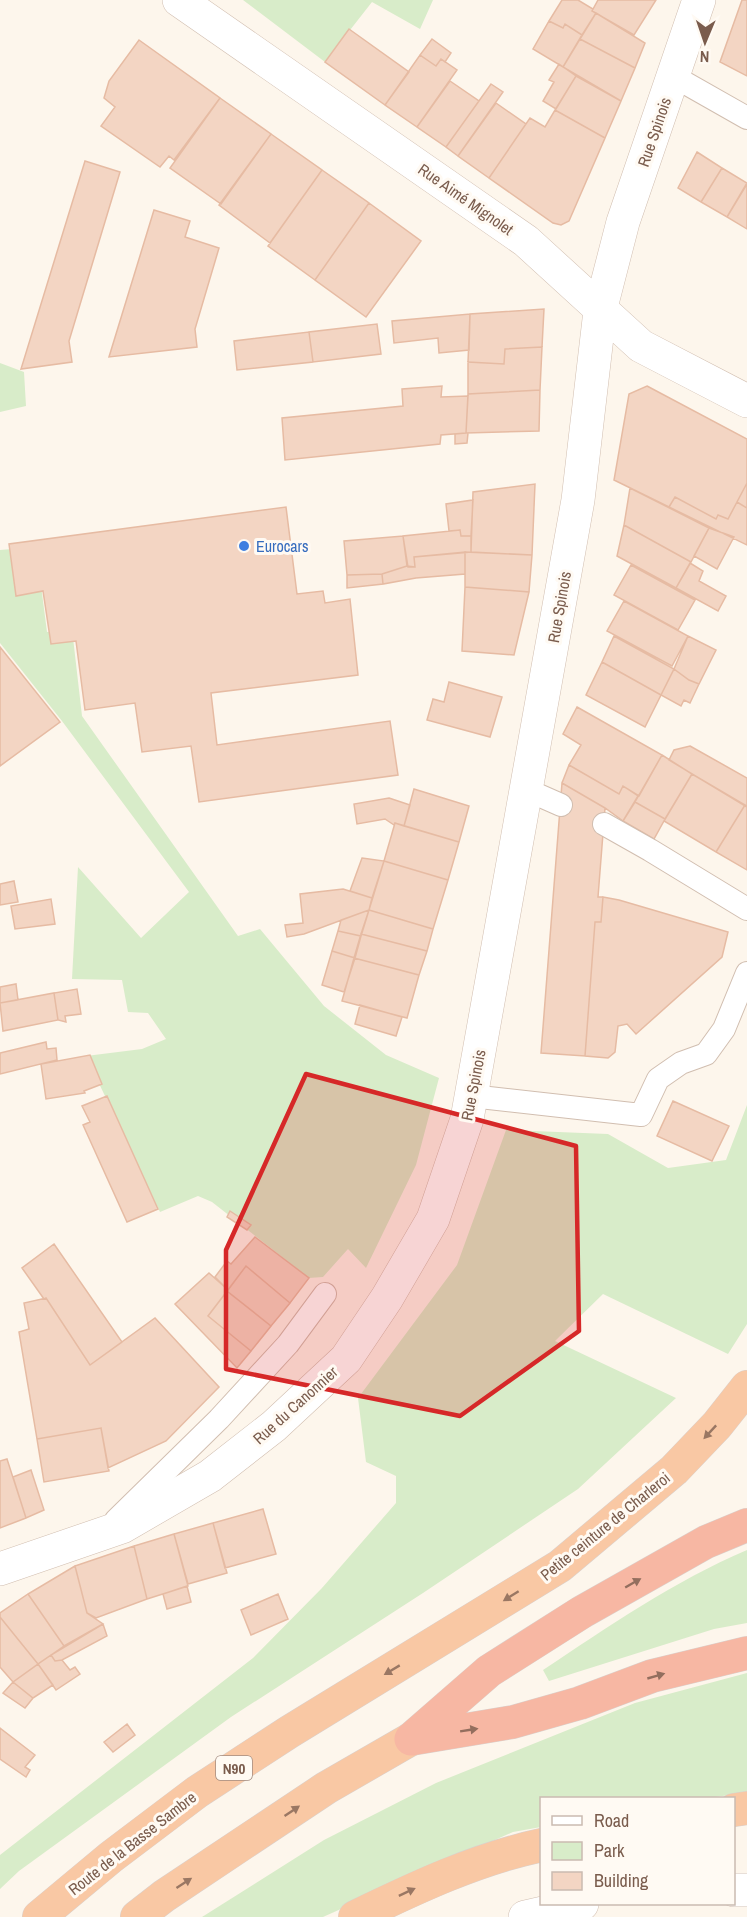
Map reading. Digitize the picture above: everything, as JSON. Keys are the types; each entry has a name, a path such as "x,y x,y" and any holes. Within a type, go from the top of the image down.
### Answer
{"highway":[{"name":"Petite ceinture de Charleroi","path":"442,1639 560,1566 621,1517 674,1470 717,1425 747,1387"},
{"path":"137,1917 164,1896 326,1788 411,1739 489,1671 507,1659 582,1612 706,1542 747,1525"},
{"name":"Route de la Basse Sambre","path":"39,1917 111,1857 197,1792 289,1732 442,1639"},
{"path":"411,1739 513,1722 580,1703 651,1676 747,1653"},
{"path":"355,1917 425,1884 511,1851 540,1845"}],"street":[{"name":"Rue Aimé Mignolet","path":"179,0 526,241 640,346 747,401"},
{"name":"Rue Spinois","path":"433,1219 467,1119 578,500 600,311 623,222 699,0"},
{"name":"Rue du Canonnier","path":"0,1569 122,1527 210,1476 274,1426 346,1359 387,1298 433,1219"},
{"path":"525,1917 578,1905"}],"lane":[{"path":"673,76 747,118"},
{"path":"527,790 561,805"},
{"path":"604,824 747,909"},
{"path":"471,1096 641,1115 658,1079 681,1063 706,1054 724,1029 747,973"},
{"name":"Rue du Canonnier","path":"102,1534 219,1419 288,1344 325,1294"}],"highlighted area":[{"path":"306,1074 576,1146 579,1331 460,1416 226,1369 226,1250"}],"green space":[{"path":"243,0 433,0 420,29 372,2 325,62"},
{"path":"0,363 24,372 26,406 0,412"},
{"path":"36,547 47,632 72,629 82,716 238,936 260,929 324,1006 386,1055 439,1078 416,1165 366,1268 348,1249 323,1277 309,1278 212,1202 198,1196 160,1212 86,1056 142,1049 166,1039 148,1013 128,1012 122,980 72,979 78,867 141,938 189,892 62,721 0,643 0,550"},
{"path":"747,1105 747,1324 728,1354 603,1294 555,1341 676,1398 578,1489 423,1593 231,1717 19,1871 0,1889 0,1855 253,1658 322,1588 396,1503 396,1476 366,1462 358,1398 457,1265 506,1130 608,1134 668,1168 726,1160"},
{"path":"747,1550 747,1623 714,1629 549,1681 543,1670 592,1637 668,1590"},
{"path":"747,1673 747,1793 714,1797 540,1797 540,1827 513,1832 323,1917 202,1917 324,1840 436,1783 635,1703"}],"building":[{"path":"562,0 578,0 596,13 582,35 565,24 563,28 549,21"},
{"path":"598,0 656,0 634,35 592,11"},
{"path":"742,0 747,0 747,76 720,62"},
{"path":"596,13 645,43 635,68 580,39"},
{"path":"549,21 563,28 565,24 582,35 563,67 533,49"},
{"path":"349,29 409,72 385,105 325,62"},
{"path":"432,39 451,53 445,62 441,59 436,66 420,55"},
{"path":"580,39 635,68 621,101 563,67"},
{"path":"139,40 220,98 174,160 169,156 160,167 101,126 115,107 104,98 109,81"},
{"path":"420,55 436,66 441,59 457,70 417,127 385,105"},
{"path":"559,64 576,76 556,109 543,101 554,82 549,80"},
{"path":"576,76 621,101 605,138 555,110"},
{"path":"450,81 479,101 446,147 417,127"},
{"path":"491,84 503,92 458,156 446,147"},
{"path":"220,98 271,134 221,204 170,168"},
{"path":"496,103 526,124 489,178 458,156"},
{"path":"555,110 605,138 569,221 561,225 553,223 489,178 530,118 545,127"},
{"path":"271,134 322,170 270,243 219,205"},
{"path":"697,152 722,168 701,202 678,188"},
{"path":"85,161 120,172 69,341 72,362 21,369"},
{"path":"722,168 747,183 727,217 701,202"},
{"path":"322,170 369,203 315,280 268,246"},
{"path":"747,184 747,229 727,217"},
{"path":"369,203 421,241 366,317 315,280"},
{"path":"154,210 190,221 185,237 219,248 195,329 197,347 109,357"},
{"path":"544,309 542,347 505,349 504,364 468,362 470,314"},
{"path":"470,314 469,350 439,353 438,338 394,343 392,321"},
{"path":"377,324 381,354 313,362 309,332"},
{"path":"309,332 313,362 237,370 234,341"},
{"path":"542,347 540,390 468,394 468,362 504,364 505,349"},
{"path":"442,386 441,397 468,396 466,433 441,435 440,444 285,460 282,418 403,406 402,389"},
{"path":"647,386 747,439 747,483 728,519 718,515 716,519 675,497 669,507 614,480 629,394"},
{"path":"540,390 539,431 466,433 468,394"},
{"path":"468,433 467,443 455,444 455,434"},
{"path":"747,483 747,508 737,502"},
{"path":"535,484 532,555 471,552 473,492"},
{"path":"630,488 709,528 691,562 624,525"},
{"path":"675,497 716,519 718,515 728,519 737,502 747,508 747,545 669,507"},
{"path":"473,500 471,536 461,536 460,530 449,531 446,504"},
{"path":"286,507 297,594 323,591 325,603 350,599 358,675 211,693 217,745 390,721 398,775 199,802 191,746 142,752 135,703 85,710 76,641 51,644 43,591 16,596 9,544"},
{"path":"624,525 691,562 676,588 617,556"},
{"path":"709,528 734,537 717,569 694,556"},
{"path":"460,530 461,536 471,536 471,552 414,557 415,567 408,567 403,536"},
{"path":"403,536 407,566 382,574 347,575 344,541"},
{"path":"465,552 532,555 529,592 465,587"},
{"path":"465,552 465,574 416,578 383,584 382,574 407,566 415,567 414,557"},
{"path":"690,563 703,571 699,581 726,596 718,611 676,588"},
{"path":"631,565 695,600 678,630 614,595"},
{"path":"382,574 383,584 347,588 347,575"},
{"path":"465,587 529,592 514,655 462,651"},
{"path":"624,601 688,636 672,666 607,631"},
{"path":"614,636 674,669 661,695 602,662"},
{"path":"688,636 716,650 699,684 674,669"},
{"path":"0,647 60,722 0,766"},
{"path":"602,662 661,695 645,727 586,695"},
{"path":"674,669 699,684 690,703 684,700 681,706 661,695"},
{"path":"449,682 502,697 490,737 427,720 433,699 444,702"},
{"path":"577,707 662,755 639,796 623,786 619,794 569,765 581,745 563,734"},
{"path":"690,746 747,778 747,807 669,760 674,750"},
{"path":"662,755 692,774 665,819 635,802"},
{"path":"569,765 619,794 623,786 638,796 623,821 562,783"},
{"path":"692,774 745,805 716,852 664,821"},
{"path":"562,783 605,808 598,897 603,897 601,922 595,922 585,1056 541,1053"},
{"path":"414,789 469,806 459,842 404,826"},
{"path":"389,798 410,805 404,826 395,823 394,825 385,819 357,824 354,804"},
{"path":"635,802 665,819 654,839 623,821"},
{"path":"745,805 747,807 747,870 716,852"},
{"path":"395,823 459,842 448,880 384,861"},
{"path":"362,858 384,861 372,898 350,891"},
{"path":"384,861 448,880 433,929 369,910"},
{"path":"14,881 18,902 0,905 0,884"},
{"path":"343,889 372,898 369,910 304,934 287,937 285,925 303,923 300,894"},
{"path":"603,897 728,932 722,957 636,1034 627,1024 618,1026 615,1052 608,1058 585,1056 595,922 601,922"},
{"path":"51,899 55,924 15,929 11,906"},
{"path":"369,910 433,929 427,951 361,934"},
{"path":"369,910 361,936 338,931 341,920"},
{"path":"338,931 361,936 355,958 332,951"},
{"path":"361,934 427,951 419,975 354,958"},
{"path":"332,951 355,958 344,992 322,985"},
{"path":"354,958 419,975 407,1018 342,1001"},
{"path":"16,984 18,1000 0,1003 0,987"},
{"path":"77,989 81,1014 65,1016 66,1022 58,1020 54,993"},
{"path":"54,993 58,1020 3,1031 0,1003"},
{"path":"360,1005 402,1017 396,1036 355,1024"},
{"path":"46,1042 47,1049 56,1048 57,1060 0,1074 0,1053"},
{"path":"90,1055 102,1084 84,1091 85,1093 46,1099 41,1064"},
{"path":"107,1096 158,1209 127,1222 83,1125 90,1122 82,1106"},
{"path":"673,1101 729,1126 712,1161 657,1136"},
{"path":"230,1211 251,1225 247,1230 227,1217"},
{"path":"255,1237 309,1278 290,1303 246,1266 228,1290 215,1277 227,1261 231,1264"},
{"path":"54,1244 122,1342 90,1365 46,1298 44,1299 22,1268"},
{"path":"246,1266 290,1303 271,1326 227,1291"},
{"path":"209,1273 228,1290 208,1316 251,1351 237,1368 175,1304"},
{"path":"227,1291 271,1326 251,1351 208,1316"},
{"path":"46,1298 90,1365 155,1318 219,1387 166,1441 108,1468 101,1428 37,1439 19,1332 29,1329 24,1303"},
{"path":"101,1428 109,1471 44,1482 37,1439"},
{"path":"7,1459 26,1518 0,1528 0,1461"},
{"path":"31,1470 44,1510 26,1518 13,1477"},
{"path":"263,1509 276,1554 225,1568 213,1523"},
{"path":"213,1523 227,1573 188,1584 174,1534"},
{"path":"174,1534 188,1586 147,1599 134,1546"},
{"path":"134,1546 147,1599 96,1618 87,1613 75,1566"},
{"path":"75,1566 87,1613 103,1624 64,1646 28,1594"},
{"path":"187,1586 191,1602 167,1609 163,1594"},
{"path":"28,1594 64,1646 38,1664 0,1617 0,1613"},
{"path":"278,1594 288,1619 251,1635 241,1610"},
{"path":"0,1617 38,1664 13,1682 0,1667"},
{"path":"103,1624 107,1636 62,1660 55,1661 51,1655"},
{"path":"51,1655 55,1661 62,1660 70,1670 75,1667 80,1674 56,1690 38,1664"},
{"path":"38,1664 53,1685 33,1698 13,1682"},
{"path":"13,1682 33,1698 25,1708 3,1693"},
{"path":"127,1724 135,1735 113,1752 104,1742"},
{"path":"0,1728 35,1755 25,1767 30,1770 26,1777 0,1759"}],"place":[{"name":"Eurocars","path":"244,546"}]}
